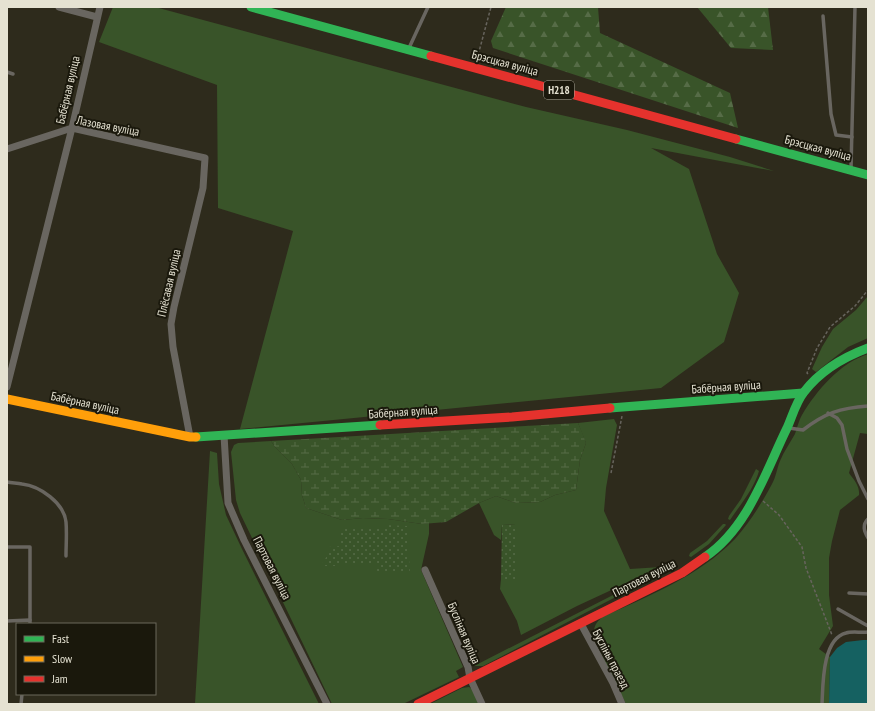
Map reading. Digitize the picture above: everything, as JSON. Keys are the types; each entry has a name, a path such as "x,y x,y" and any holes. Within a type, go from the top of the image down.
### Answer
{"street":[{"path":"59,7 97,17"},
{"name":"Бабёрная вуліца","path":"7,387 72,128 100,7"},
{"name":"Брэсцкая вуліца","path":"251,7 868,174"},
{"name":"Лазовая вуліца","path":"7,149 72,128 206,158"},
{"name":"Плёсавая вуліца","path":"190,437 173,347 171,324 203,188 206,158"},
{"path":"803,393 824,372 854,353 868,348"},
{"name":"Бабёрная вуліца","path":"7,398 190,437 512,417 803,393"},
{"name":"Партовая вуліца","path":"418,704 682,573 711,552 732,533 746,514 788,428 803,393"},
{"name":"Партовая вуліца","path":"224,436 228,503 244,540 327,704"},
{"name":"Бусліная вуліца","path":"425,570 468,667 470,678 482,704"},
{"name":"Бусліны праезд","path":"581,624 613,683 622,704"}],"lane":[{"path":"409,49 428,7"},
{"path":"851,169 855,7"},
{"path":"822,16 831,114 836,135 852,137"},
{"path":"7,72 12,74"},
{"path":"788,428 803,430 817,419 828,413 868,406"},
{"path":"828,413 837,418 842,425 846,449 868,499"},
{"path":"7,482 24,484 42,491 52,497 63,512 66,521 66,556"},
{"path":"868,519 864,523 863,529 868,538"},
{"path":"7,547 30,547 30,622 7,621"},
{"path":"849,593 868,594"},
{"path":"838,609 868,626"},
{"path":"822,704 826,661 829,649 834,641 845,633 868,632"}],"path":[{"path":"476,62 491,7"},
{"path":"814,382 807,372 817,348 830,327 855,306 868,290"},
{"path":"611,473 624,407"},
{"path":"755,495 779,515 802,547 806,568 834,641"}],"green space":[{"path":"113,7 155,7 526,107 627,130 730,157 774,171 651,148 689,169 717,254 739,293 724,342 661,388 240,429 293,231 218,208 217,85 99,42"},
{"path":"506,7 598,7 600,33 730,93 738,128 493,48 491,41"},
{"path":"697,7 768,7 773,50 731,48"},
{"path":"868,296 868,338 848,347 816,372 812,369 822,347 833,329 856,310"},
{"path":"868,354 868,434 860,433 849,473 858,486 859,495 840,510 829,558 829,595 833,626 819,649 830,657 829,704 626,704 607,667 595,637 594,630 597,623 602,617 673,584 706,564 735,539 760,506 775,478 779,464 785,450 795,434 801,417 815,396 830,378 848,364"},
{"path":"614,419 617,425 606,488 604,511 630,569 661,567 577,606 521,635 517,621 500,589 501,579 516,579 516,525 502,524 501,540 494,535 479,503 496,496 516,503 540,502 555,495 576,490 580,460 586,443 578,423"},
{"path":"578,423 586,443 580,460 576,490 555,495 540,502 516,503 496,496 479,503 446,522 422,524 388,519 363,518 342,520 306,508 302,495 301,480 292,464 271,441"},
{"path":"271,441 292,464 301,480 302,495 306,508 342,520 363,518 388,519 422,524 429,523 429,534 421,570 463,667 456,671 459,677 403,704 332,704 240,513 236,500 231,452 234,445 238,443"},
{"path":"210,451 217,453 219,484 226,515 319,704 195,704"},
{"path":"756,469 759,471 757,478 730,520 728,519 741,499"},
{"path":"502,524 516,525 516,580 501,579"},
{"path":"723,524 726,525 709,544 691,557 689,556 690,553 707,541"},
{"path":"385,525 407,526 410,573 377,571 377,563 336,563 335,566 321,566 328,554 329,547 340,546 339,527 382,529"},
{"path":"660,572 660,574 483,666 474,666"},
{"path":"469,687 472,689 479,704 430,704 462,688"}],"water":[{"path":"868,640 868,704 829,704 830,657 837,648 846,642"}],"traffic: fast":[{"path":"251,7 431,56"},
{"path":"736,139 868,175"},
{"path":"705,557 720,545 733,531 744,515 763,481 796,405 810,384 841,360 868,348"},
{"path":"610,408 803,393"},
{"path":"196,437 380,425"}],"traffic: slow":[{"path":"7,399 196,437"}],"traffic: jam":[{"path":"431,56 736,139"},
{"path":"380,425 512,417 610,408"},
{"path":"418,704 682,573 705,557"}]}
